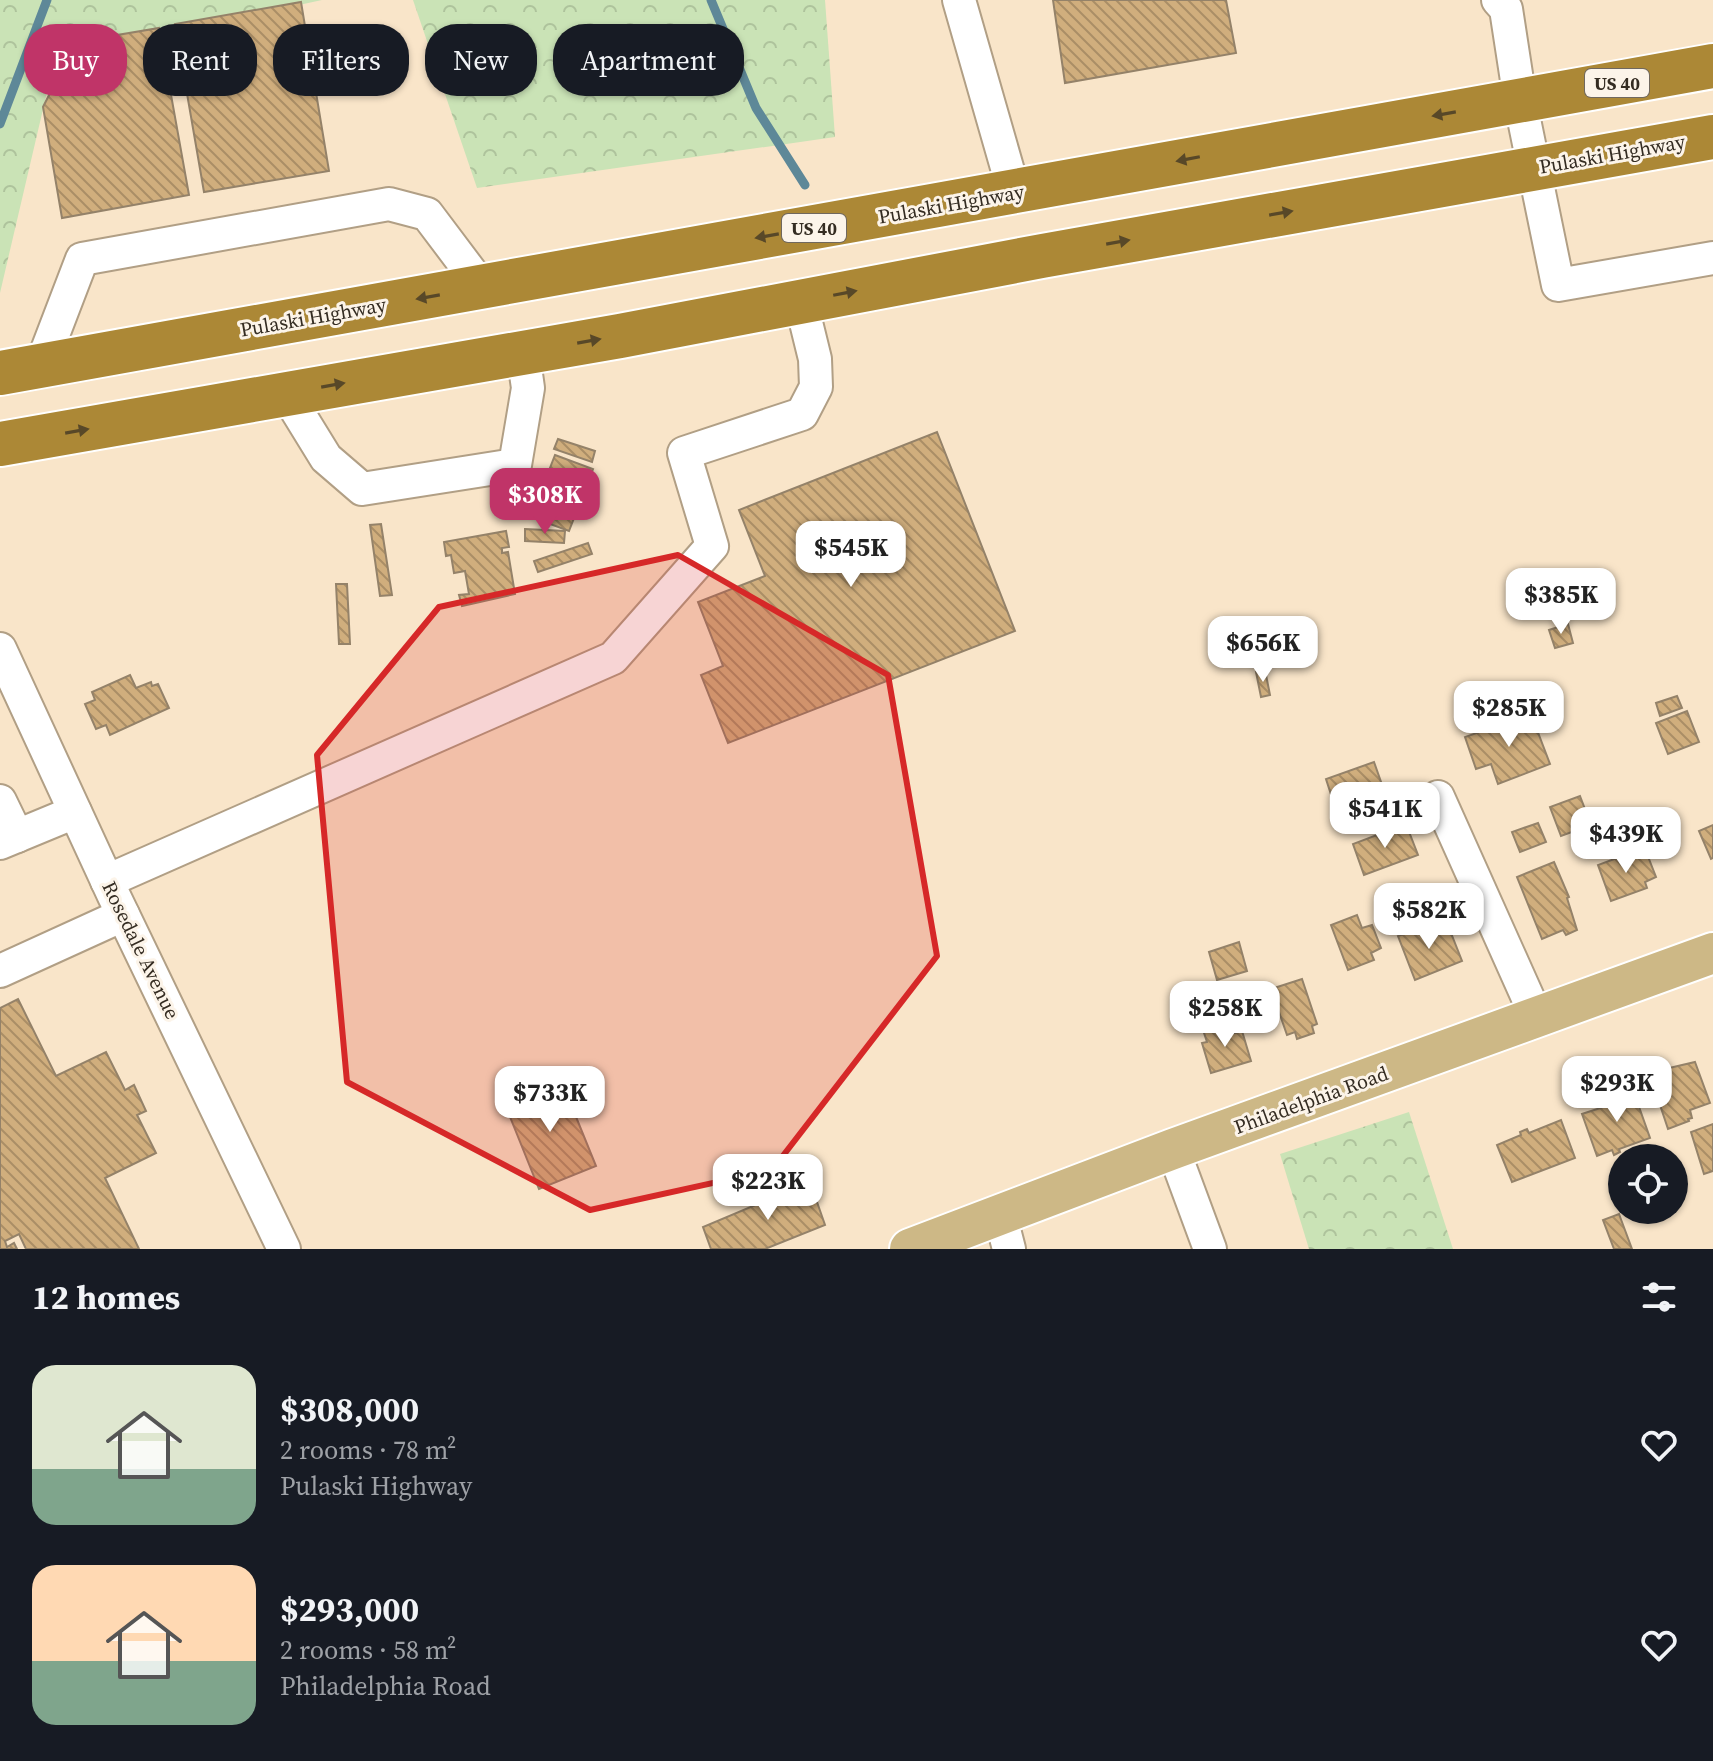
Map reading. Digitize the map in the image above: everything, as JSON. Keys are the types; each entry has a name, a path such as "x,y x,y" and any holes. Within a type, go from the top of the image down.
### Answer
{"highway":[{"name":"Pulaski Highway","path":"21,369 1713,66"},
{"name":"Pulaski Highway","path":"0,444 523,353 1713,137"}],"main road":[{"name":"Philadelphia Road","path":"910,1249 1004,1232 1173,1149 1713,953"}],"street":[{"path":"959,0 1014,192"},
{"path":"1498,0 1506,9 1520,100 1558,285 1713,258"},
{"path":"21,369 82,259 359,209 389,204 427,214 482,287"},
{"path":"107,881 613,658 712,546 684,453 802,414 816,387 815,359 801,302"},
{"path":"286,393 326,458 362,489 515,465 528,388 523,353"},
{"name":"Rosedale Avenue","path":"0,649 123,915 284,1249"},
{"path":"1438,797 1537,1018"},
{"path":"0,801 9,840 75,812"},
{"path":"0,971 123,915"},
{"path":"1173,1149 1210,1249"}],"highlighted area":[{"path":"678,555 888,675 937,956 772,1170 590,1210 347,1082 317,755 439,607"}],"green space":[{"path":"0,0 322,0 212,24 143,24 143,39 127,42 127,24 24,24 24,96 46,96 0,293"},
{"path":"413,0 825,0 835,137 477,188 446,96 537,96 537,24 425,24 425,35"},
{"path":"1409,1112 1453,1249 1309,1249 1280,1154"}],"building":[{"path":"1053,0 1226,0 1236,53 1065,83"},
{"path":"301,2 305,24 273,24 273,96 317,96 329,171 204,192 187,96 257,96 257,24 175,24"},
{"path":"143,31 143,96 171,96 189,195 62,218 43,107 49,96 127,96 127,33"},
{"path":"937,432 1015,631 728,743 701,675 723,666 698,602 765,576 739,510"},
{"path":"558,439 595,451 592,462 554,449"},
{"path":"555,455 593,469 569,531 531,517"},
{"path":"381,524 392,595 380,596 370,525"},
{"path":"525,529 565,531 564,543 525,541"},
{"path":"506,531 509,547 502,548 502,553 508,552 515,594 462,606 459,595 469,594 465,571 454,573 451,555 446,556 444,542"},
{"path":"588,543 592,554 538,572 534,561"},
{"path":"336,584 347,584 350,644 339,644"},
{"path":"1568,624 1573,643 1555,648 1549,630"},
{"path":"1265,670 1270,695 1261,697 1256,672"},
{"path":"130,675 136,688 151,682 152,686 158,684 169,708 110,735 106,725 96,729 85,704 95,700 92,692"},
{"path":"1677,696 1682,708 1660,716 1656,703"},
{"path":"1687,711 1699,742 1668,754 1656,723"},
{"path":"1531,714 1550,764 1498,784 1491,764 1476,769 1465,737"},
{"path":"1374,762 1387,799 1338,816 1326,779"},
{"path":"1580,796 1591,825 1561,836 1550,807"},
{"path":"1538,823 1546,842 1520,852 1512,832"},
{"path":"1406,824 1418,855 1364,875 1353,844"},
{"path":"1713,825 1713,858 1711,859 1699,831"},
{"path":"1633,852 1636,858 1647,854 1656,877 1645,882 1647,888 1611,901 1598,865"},
{"path":"1554,862 1569,897 1577,930 1566,935 1563,930 1542,939 1517,877"},
{"path":"1357,915 1362,928 1372,925 1381,948 1371,953 1374,960 1348,970 1331,925"},
{"path":"1425,926 1429,936 1449,928 1462,961 1415,980 1398,936"},
{"path":"1239,942 1247,971 1217,980 1209,952"},
{"path":"1302,979 1317,1024 1312,1026 1314,1033 1297,1039 1295,1032 1287,1035 1271,989"},
{"path":"18,999 56,1076 106,1052 125,1090 134,1085 146,1111 137,1115 156,1153 105,1178 139,1249 26,1249 19,1234 5,1241 7,1247 14,1243 17,1249 0,1249 0,1008"},
{"path":"1224,1024 1227,1035 1242,1031 1251,1061 1211,1073 1202,1043 1207,1042 1203,1030"},
{"path":"1695,1062 1710,1103 1690,1110 1692,1118 1689,1121 1668,1129 1651,1078 1666,1073 1665,1069"},
{"path":"561,1080 596,1166 539,1189 504,1102"},
{"path":"1632,1087 1650,1138 1633,1144 1608,1144 1608,1152 1597,1156 1582,1114 1613,1104 1609,1095"},
{"path":"1561,1120 1575,1158 1512,1182 1497,1145 1521,1135 1520,1132 1527,1129 1529,1133"},
{"path":"1713,1124 1713,1171 1704,1174 1691,1132"},
{"path":"810,1182 825,1225 765,1249 711,1249 703,1227"},
{"path":"1608,1218 1608,1224 1623,1224 1632,1249 1614,1249 1603,1220"}],"waterway":[{"path":"0,124 47,0"},
{"path":"711,0 756,108 805,185"}]}
